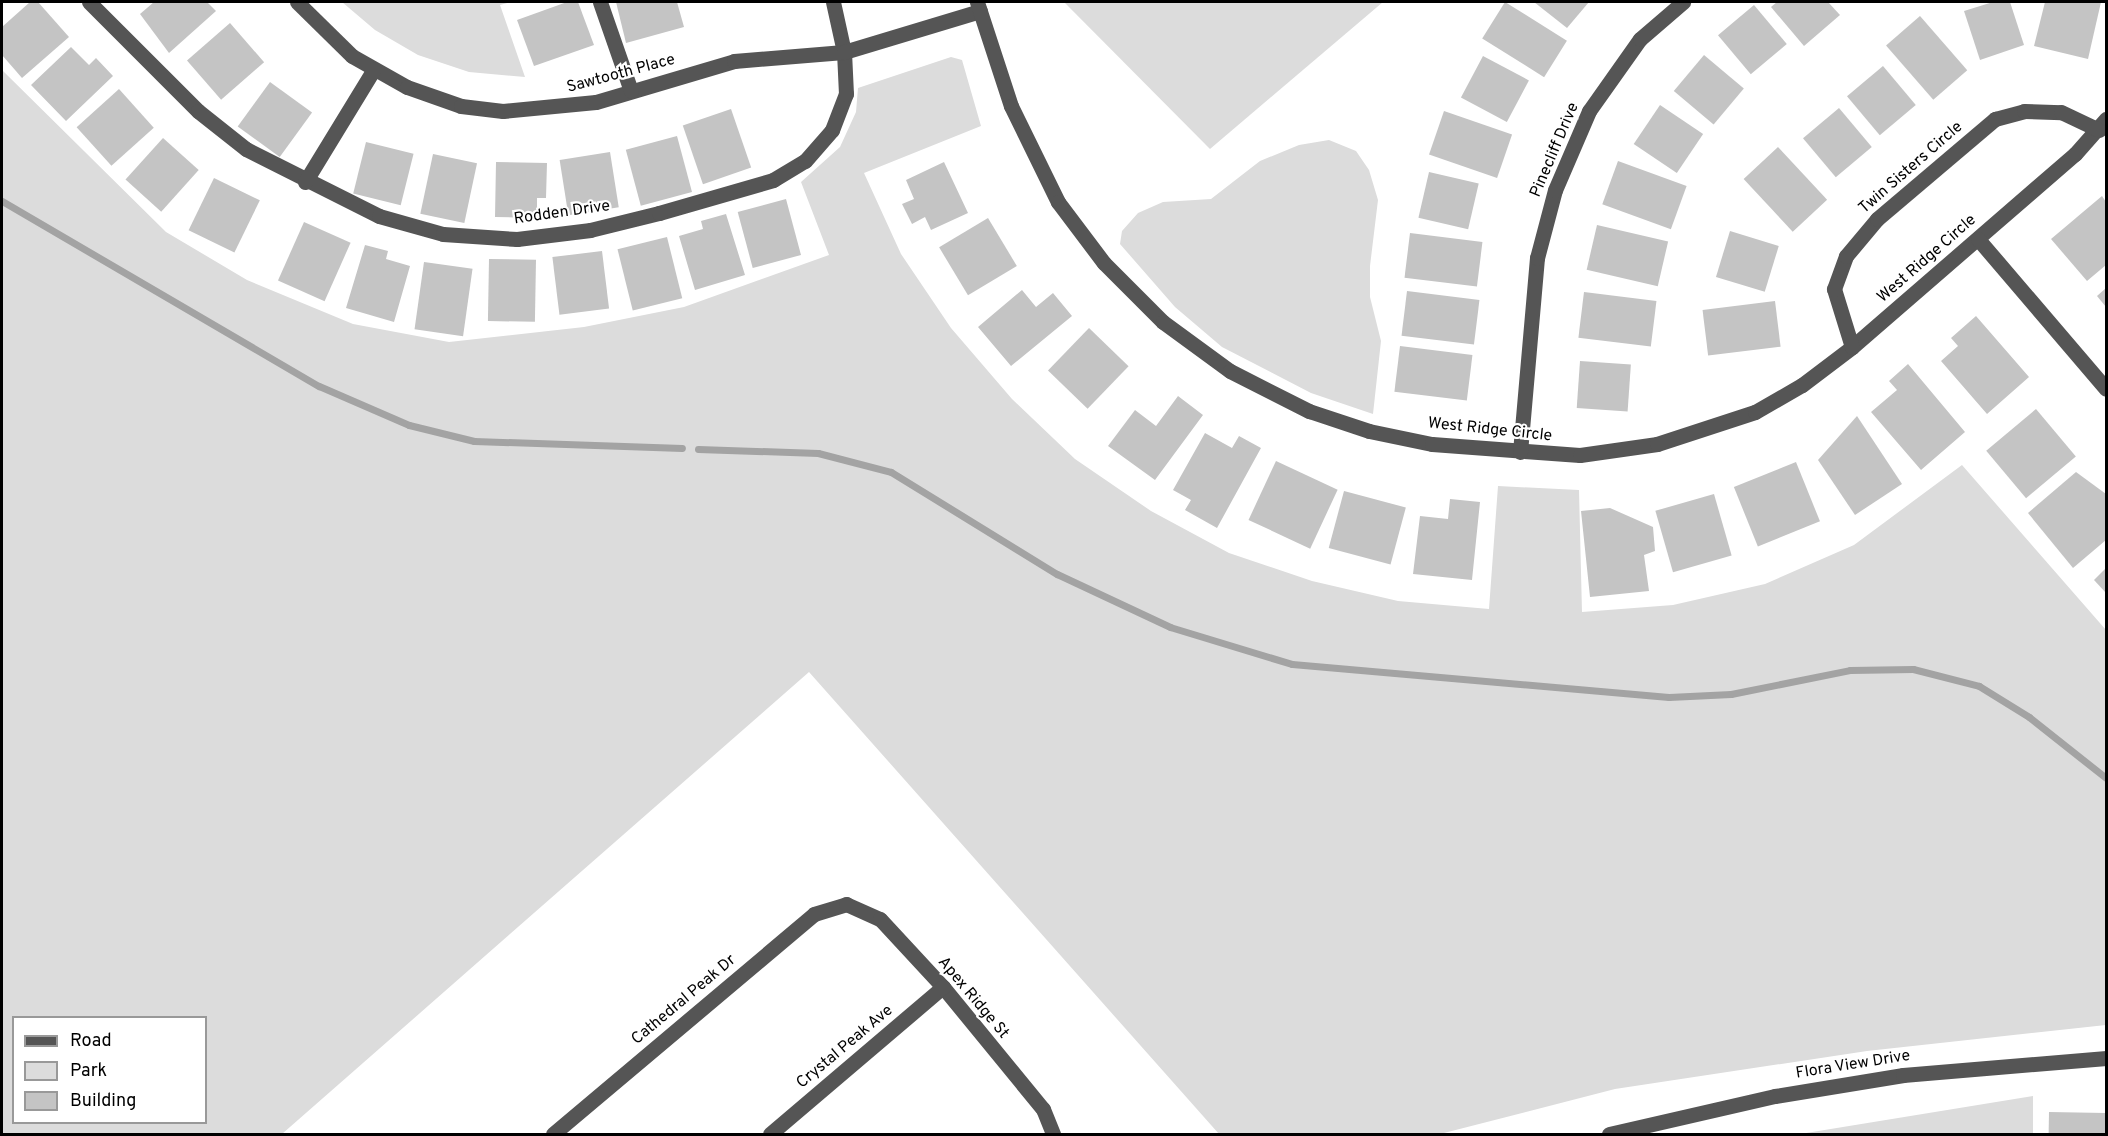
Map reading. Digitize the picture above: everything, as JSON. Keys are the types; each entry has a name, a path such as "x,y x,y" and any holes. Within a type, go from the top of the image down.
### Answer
{"street":[{"name":"Rodden Drive","path":"89,2 198,111 246,149 305,182 379,216 443,234 517,239 590,230 744,189 773,180 805,161 832,130 846,94 844,52 833,2"},
{"name":"Sawtooth Place","path":"297,2 352,56 407,87 461,106 503,111 551,110 631,91 735,61 844,52 978,6"},
{"path":"600,2 631,91"},
{"name":"Pinecliff Drive","path":"1520,452 1537,258 1555,190 1589,111 1640,39 1683,2"},
{"name":"West Ridge Circle","path":"978,6 1011,106 1058,202 1104,263 1163,322 1230,371 1309,411 1369,431 1432,444 1520,452 1589,454 1700,434 1755,412 1802,386 1852,347 1977,239 2103,124"},
{"path":"305,182 375,69"},
{"name":"Twin Sisters Circle","path":"1852,347 1834,289 1846,256 1877,219 1995,119 2024,111 2061,112 2103,124"},
{"path":"1977,239 2106,389"},
{"name":"Apex Ridge St","path":"846,904 880,919 943,987 1043,1109 1053,1134"},
{"name":"Cathedral Peak Dr","path":"553,1134 813,914 846,904"},
{"name":"Crystal Peak Ave","path":"770,1134 943,987"},
{"name":"Flora View Drive","path":"1609,1134 1692,1112 1904,1075 2106,1058"}],"green space":[{"path":"342,2 511,2 500,5 525,77 469,72 418,55 375,30"},
{"path":"1064,2 1383,2 1210,149"},
{"path":"951,57 962,60 981,126 864,173 901,254 951,328 1012,399 1075,459 1151,511 1229,553 1312,581 1398,601 1489,609 1498,486 1579,490 1582,612 1673,605 1765,584 1854,545 1962,465 2106,630 2106,1025 1867,1051 1615,1089 1440,1134 1219,1134 809,672 282,1134 2,1134 2,70 166,232 247,280 353,324 449,342 584,327 684,307 829,255 801,182 840,147 856,112 858,88"},
{"path":"1329,140 1356,151 1369,170 1378,200 1370,266 1370,297 1381,341 1373,414 1311,393 1222,347 1175,307 1120,244 1122,231 1138,213 1163,202 1211,199 1260,161 1299,145"},
{"path":"2033,1096 2033,1134 1800,1134"}],"building":[{"path":"30,2 38,2 69,37 22,78 2,55 2,27"},
{"path":"154,2 207,2 216,11 169,53 140,14"},
{"path":"567,2 578,2 594,45 534,66 517,20"},
{"path":"616,2 677,2 684,27 626,43"},
{"path":"1505,2 1567,41 1544,77 1482,38"},
{"path":"1534,2 1589,2 1567,28"},
{"path":"1777,2 1828,2 1840,15 1804,46 1771,7"},
{"path":"1993,2 2010,2 2024,45 1980,60 1964,11"},
{"path":"2045,2 2101,2 2088,59 2034,46"},
{"path":"1754,5 1787,44 1751,74 1718,35"},
{"path":"1920,16 1967,70 1933,100 1886,46"},
{"path":"230,23 264,62 221,100 187,60"},
{"path":"71,47 89,65 96,58 113,76 66,121 31,85"},
{"path":"1704,55 1744,88 1714,124 1674,91"},
{"path":"1483,56 1529,80 1507,122 1461,97"},
{"path":"1883,66 1916,105 1880,135 1847,96"},
{"path":"270,82 312,113 280,157 238,126"},
{"path":"119,89 154,128 111,166 77,127"},
{"path":"1660,105 1703,134 1677,173 1634,144"},
{"path":"1839,108 1872,147 1836,177 1803,138"},
{"path":"731,109 751,168 703,184 683,126"},
{"path":"1444,111 1512,134 1497,178 1429,154"},
{"path":"677,136 692,192 641,206 626,150"},
{"path":"163,138 199,170 161,212 126,180"},
{"path":"366,142 414,154 401,205 353,193"},
{"path":"1778,147 1827,200 1793,232 1744,179"},
{"path":"610,152 619,207 568,215 560,160"},
{"path":"433,154 477,163 464,223 420,214"},
{"path":"1618,161 1687,186 1671,229 1602,204"},
{"path":"496,162 547,163 546,198 537,198 537,218 495,217"},
{"path":"944,162 968,213 931,230 925,217 912,224 902,204 914,199 906,180"},
{"path":"1429,172 1479,183 1468,229 1418,218"},
{"path":"214,178 260,200 234,252 189,230"},
{"path":"2102,196 2106,202 2106,265 2087,281 2051,239"},
{"path":"786,199 801,255 753,268 738,212"},
{"path":"726,214 745,275 695,290 679,236 703,229 701,221"},
{"path":"988,218 1017,266 968,295 939,247"},
{"path":"304,222 351,243 325,301 278,280"},
{"path":"1597,225 1668,241 1658,286 1587,270"},
{"path":"1730,231 1779,246 1765,292 1716,277"},
{"path":"1410,233 1482,242 1477,287 1405,278"},
{"path":"667,237 682,298 633,310 618,249"},
{"path":"365,245 388,251 386,259 410,266 394,322 346,308"},
{"path":"602,251 609,309 559,315 552,257"},
{"path":"489,259 536,260 535,322 488,321"},
{"path":"424,262 473,269 463,336 415,329"},
{"path":"2106,288 2106,307 2097,296"},
{"path":"1022,290 1036,307 1053,293 1072,316 1011,366 978,327"},
{"path":"1407,291 1479,300 1474,345 1402,336"},
{"path":"1584,292 1656,301 1651,347 1578,338"},
{"path":"1775,301 1781,347 1708,356 1703,310"},
{"path":"1976,316 2029,377 1987,414 1941,361 1958,346 1951,338"},
{"path":"1089,328 1129,366 1088,409 1048,370"},
{"path":"1400,346 1472,355 1467,401 1394,392"},
{"path":"1580,361 1631,365 1628,411 1577,408"},
{"path":"1908,364 1965,432 1921,470 1871,412 1897,390 1889,381"},
{"path":"1178,396 1203,415 1155,480 1108,446 1135,410 1156,426"},
{"path":"2036,409 2076,456 2026,498 1986,451"},
{"path":"1857,416 1902,484 1855,515 1818,460"},
{"path":"1205,433 1232,448 1239,436 1261,448 1217,528 1185,510 1191,500 1173,490"},
{"path":"1276,461 1338,490 1310,549 1249,520"},
{"path":"1796,462 1820,521 1758,546 1734,487"},
{"path":"2076,472 2106,494 2106,540 2073,568 2028,513"},
{"path":"1344,491 1406,508 1391,565 1329,548"},
{"path":"1714,494 1732,556 1673,572 1655,511"},
{"path":"1450,499 1480,502 1472,580 1413,574 1420,516 1448,519"},
{"path":"1610,508 1653,527 1655,551 1644,555 1649,591 1590,597 1581,511"},
{"path":"2106,568 2106,593 2094,580"},
{"path":"2049,1112 2106,1113 2106,1134 2049,1134"}],"waterway":[{"path":"2,201 319,386 409,425 474,441 682,448"},
{"path":"698,449 818,453 891,472 1057,574 1170,627 1292,664 1669,697 1731,694 1850,670 1913,669 1979,686 2029,717 2106,778"}]}
